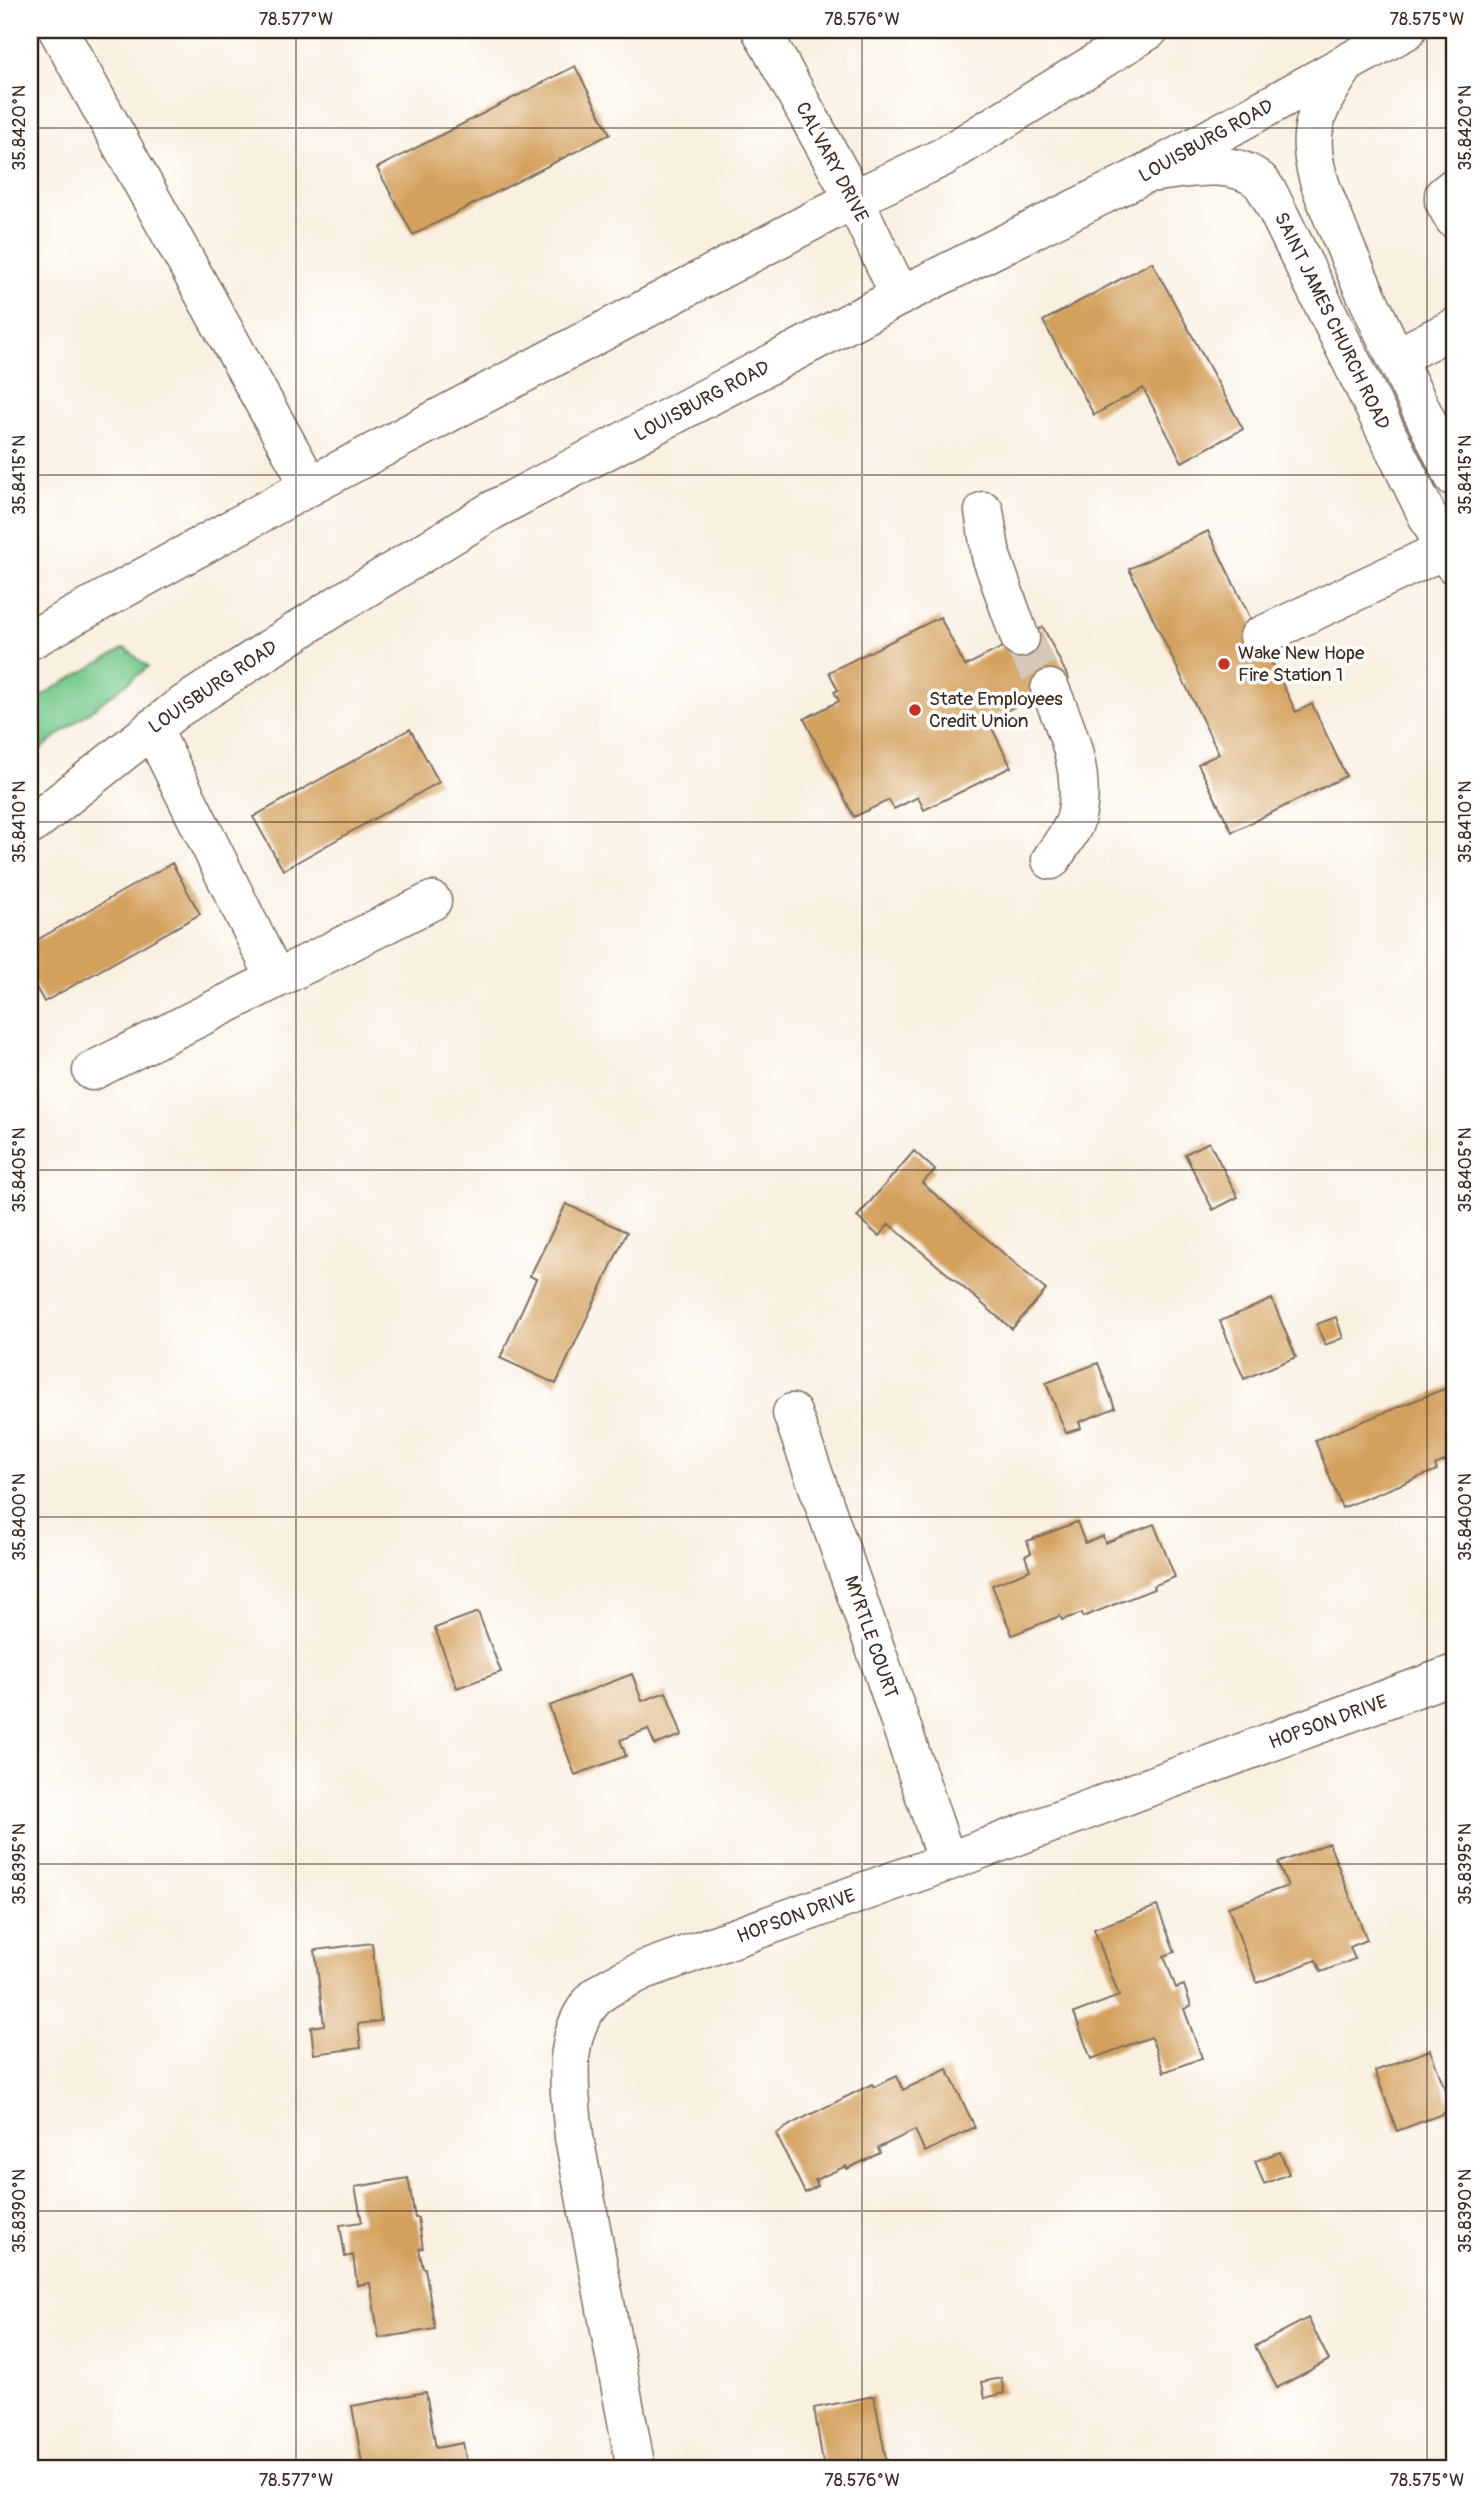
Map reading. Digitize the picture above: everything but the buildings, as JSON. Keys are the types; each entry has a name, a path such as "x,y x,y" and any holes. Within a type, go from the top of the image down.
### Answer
{"main road":[{"path":"58,30 310,486"},
{"name":"CALVARY DRIVE","path":"761,30 854,199 900,296"},
{"path":"30,640 310,486 854,199 943,157 1149,30"},
{"name":"LOUISBURG ROAD","path":"30,826 177,709 307,624 493,510 900,296 1147,173 1408,30"},
{"path":"1346,64 1329,89 1320,111 1313,133 1313,155 1322,189 1354,267 1454,477"},
{"name":"SAINT JAMES CHURCH ROAD","path":"1147,173 1217,167 1241,171 1260,181 1451,553"},
{"path":"1454,187 1444,195 1444,201 1454,219"},
{"path":"1397,357 1454,328"},
{"path":"984,511 991,556 1020,638"},
{"path":"1259,638 1451,553"},
{"path":"1050,689 1068,731 1079,783 1076,820 1051,860"},
{"path":"152,729 276,979"},
{"path":"92,1071 432,901"},
{"name":"MYRTLE COURT","path":"792,1413 947,1862"},
{"name":"HOPSON DRIVE","path":"636,2469 574,2137 570,2088 570,2056 575,2029 582,2013 599,1994 645,1970 947,1862 1454,1674"}],"green space":[{"path":"125,648 148,667 30,757 30,702"}],"tunnel":[{"path":"1020,638 1050,689"}],"place":[{"name":"Wake New Hope Fire Station 1","path":"1224,664"},
{"name":"State Employees Credit Union","path":"915,710"}]}
